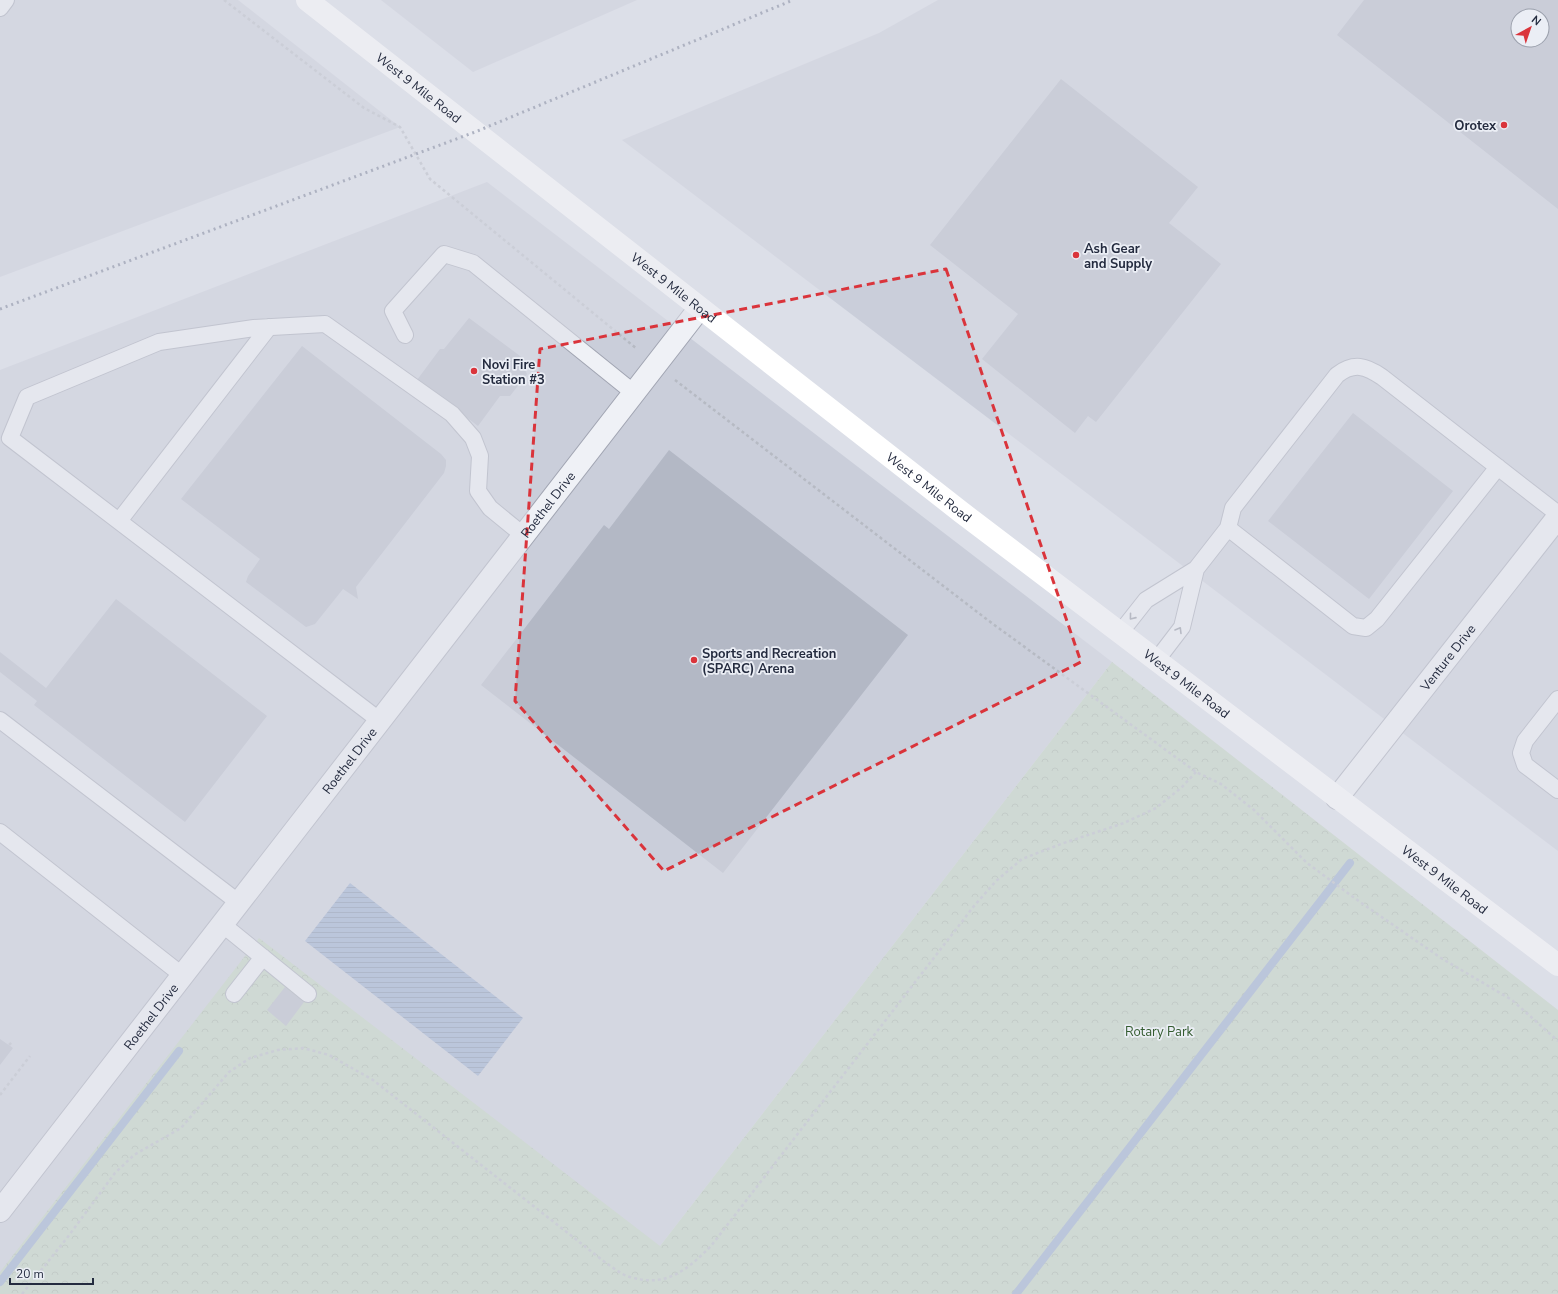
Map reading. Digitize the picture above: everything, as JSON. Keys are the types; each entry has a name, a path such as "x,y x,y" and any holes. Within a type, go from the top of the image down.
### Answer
{"street":[{"name":"West 9 Mile Road","path":"307,0 699,309 1156,661 1558,965"},
{"name":"Roethel Drive","path":"0,1212 238,902 699,309"},
{"name":"Venture Drive","path":"1337,798 1558,516"}],"lane":[{"path":"0,8 6,0"},
{"path":"405,335 393,311 444,254 473,263 634,393"},
{"path":"380,720 10,438 27,397 159,342 269,327 325,324 452,414 473,438 480,456 478,491 490,508 523,535"},
{"path":"119,521 269,327"},
{"path":"1120,633 1146,600 1196,569 1228,528 1233,508 1337,375 1346,368 1358,366 1369,369 1378,375 1558,516"},
{"path":"1228,528 1353,626 1366,628 1377,620 1498,468"},
{"path":"1156,661 1182,627 1196,569"},
{"path":"1558,699 1526,741 1521,752 1525,765 1558,790"},
{"path":"0,720 238,902"},
{"path":"0,832 182,975"},
{"path":"222,924 308,994"},
{"path":"234,994 263,957"}],"path":[{"path":"224,0 364,108 400,127 430,179 656,364 989,621 1196,772 1221,784 1254,810 1307,863 1441,958 1512,1000 1558,1041"},
{"path":"22,1294 67,1238 115,1173 134,1156 181,1128 229,1072 257,1056 278,1050 303,1048 329,1055 373,1080 606,1263 629,1277 651,1281 669,1278 680,1273 697,1260 711,1246 974,906 996,881 1022,859 1060,844 1124,823 1156,808 1181,788 1196,772"},
{"path":"9,1045 12,1042"},
{"path":"0,1095 30,1056"}],"highlighted area":[{"path":"946,269 1081,662 664,871 515,701 540,349"}],"shaded area":[{"path":"0,0 238,0 400,127 0,277"},
{"path":"381,0 637,0 473,72"},
{"path":"938,0 1558,0 1558,851 622,140 879,33"},
{"path":"487,182 1112,662 660,1246 0,1272 0,370"}],"green space":[{"name":"Rotary Park","path":"1112,662 1558,1010 1558,1294 0,1294 0,1272 259,938 660,1246"}],"water":[{"path":"350,883 523,1018 478,1076 305,941"}],"building":[{"name":"Orotex","path":"1364,0 1558,0 1558,209 1337,35"},
{"name":"Ash Gear and Supply","path":"1061,79 1198,187 1169,223 1221,264 1096,422 1088,416 1075,433 982,359 1018,314 930,245"},
{"name":"Novi Fire Station #3","path":"469,318 528,362 524,368 527,374 510,396 500,396 478,426 417,380 440,349 444,349"},
{"path":"302,346 441,454 446,460 444,473 356,587 358,599 343,589 315,624 306,627 246,582 248,576 260,559 181,499"},
{"path":"1353,413 1453,491 1369,599 1268,521"},
{"name":"Sports and Recreation (SPARC) Arena","path":"669,450 908,635 723,873 481,685 604,525 609,529"},
{"path":"116,599 267,716 185,822 34,705 37,701 0,672 0,652 46,688"},
{"path":"285,987 304,1002 286,1026 267,1010"},
{"path":"0,1039 13,1048 0,1065"}],"waterway":[{"path":"1016,1294 1350,863"},
{"path":"0,1282 179,1051"}],"railway":[{"path":"0,309 475,132 793,0"}],"place":[{"name":"Orotex","path":"1504,125"},
{"name":"Ash Gear and Supply","path":"1076,255"},
{"name":"Novi Fire Station #3","path":"474,371"},
{"name":"Sports and Recreation (SPARC) Arena","path":"694,660"}]}
